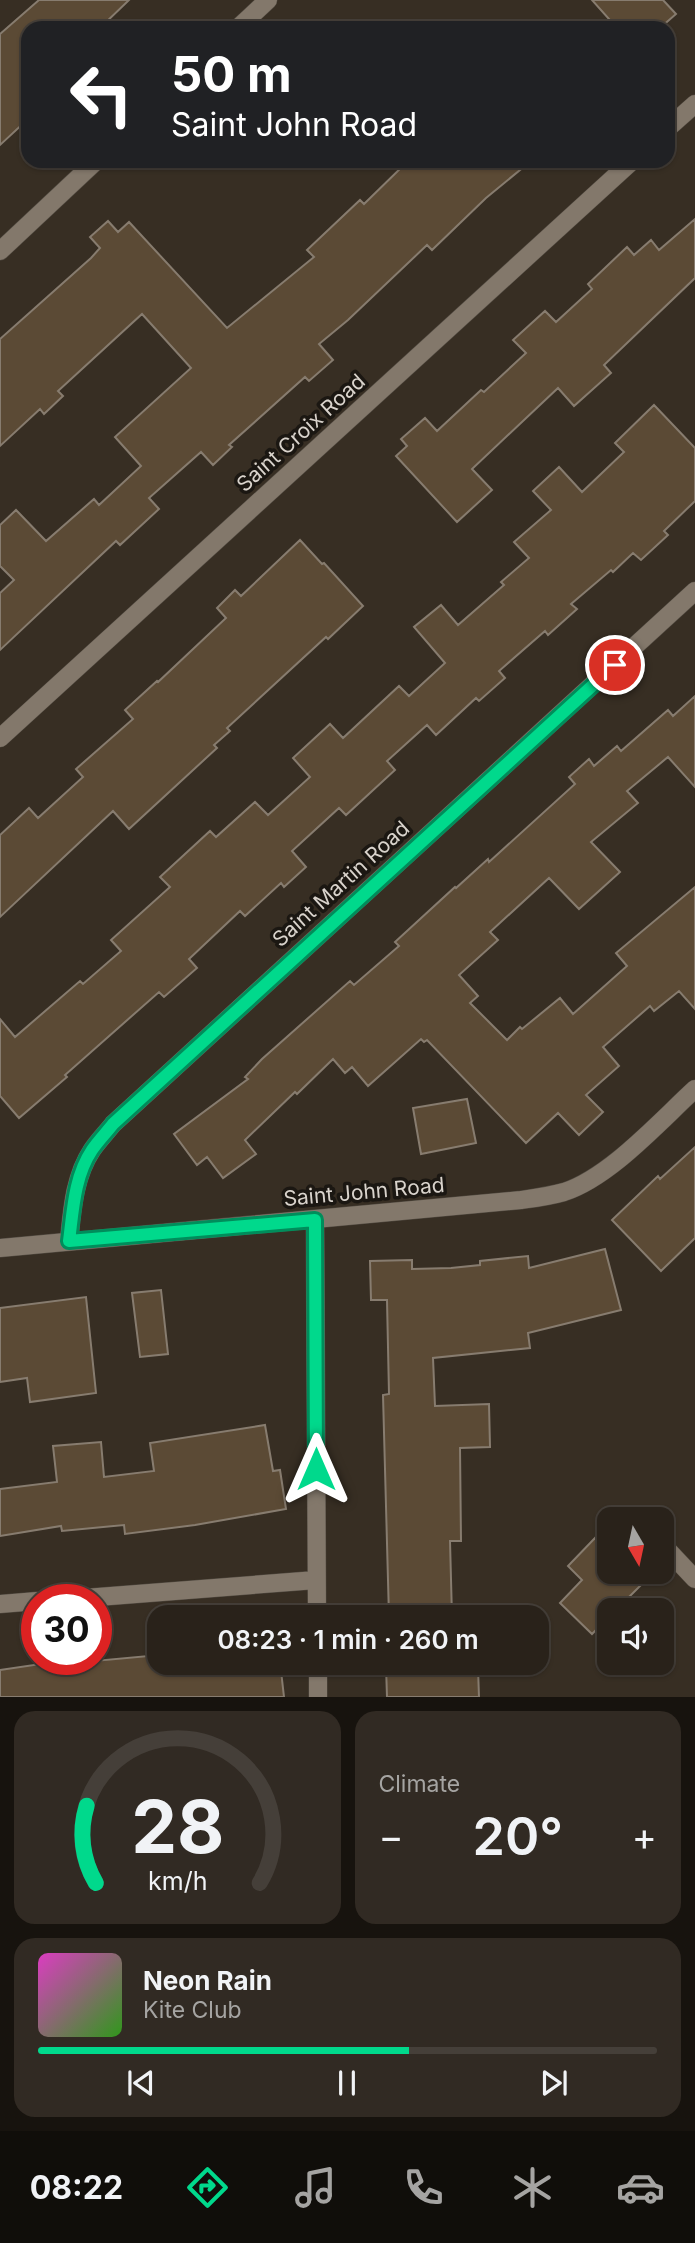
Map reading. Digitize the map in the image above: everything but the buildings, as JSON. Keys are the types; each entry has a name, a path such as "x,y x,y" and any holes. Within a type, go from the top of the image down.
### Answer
{"street":[{"path":"246,21 268,0"},
{"path":"675,122 695,104"},
{"path":"0,251 89,168"},
{"name":"Saint Croix Road","path":"0,738 624,168"},
{"name":"Saint Martin Road","path":"69,1241 80,1173 91,1151 113,1124 695,592"},
{"name":"Saint John Road","path":"0,1248 521,1200 565,1191 612,1164 695,1089"},
{"path":"315,1220 317,1605"},
{"path":"674,1557 695,1580"},
{"path":"112,1596 316,1580"},
{"path":"0,1604 21,1602"},
{"path":"318,1675 318,1697"}],"route":[{"path":"316,1469 315,1220 69,1241 80,1173 91,1151 113,1124 615,665"}]}
